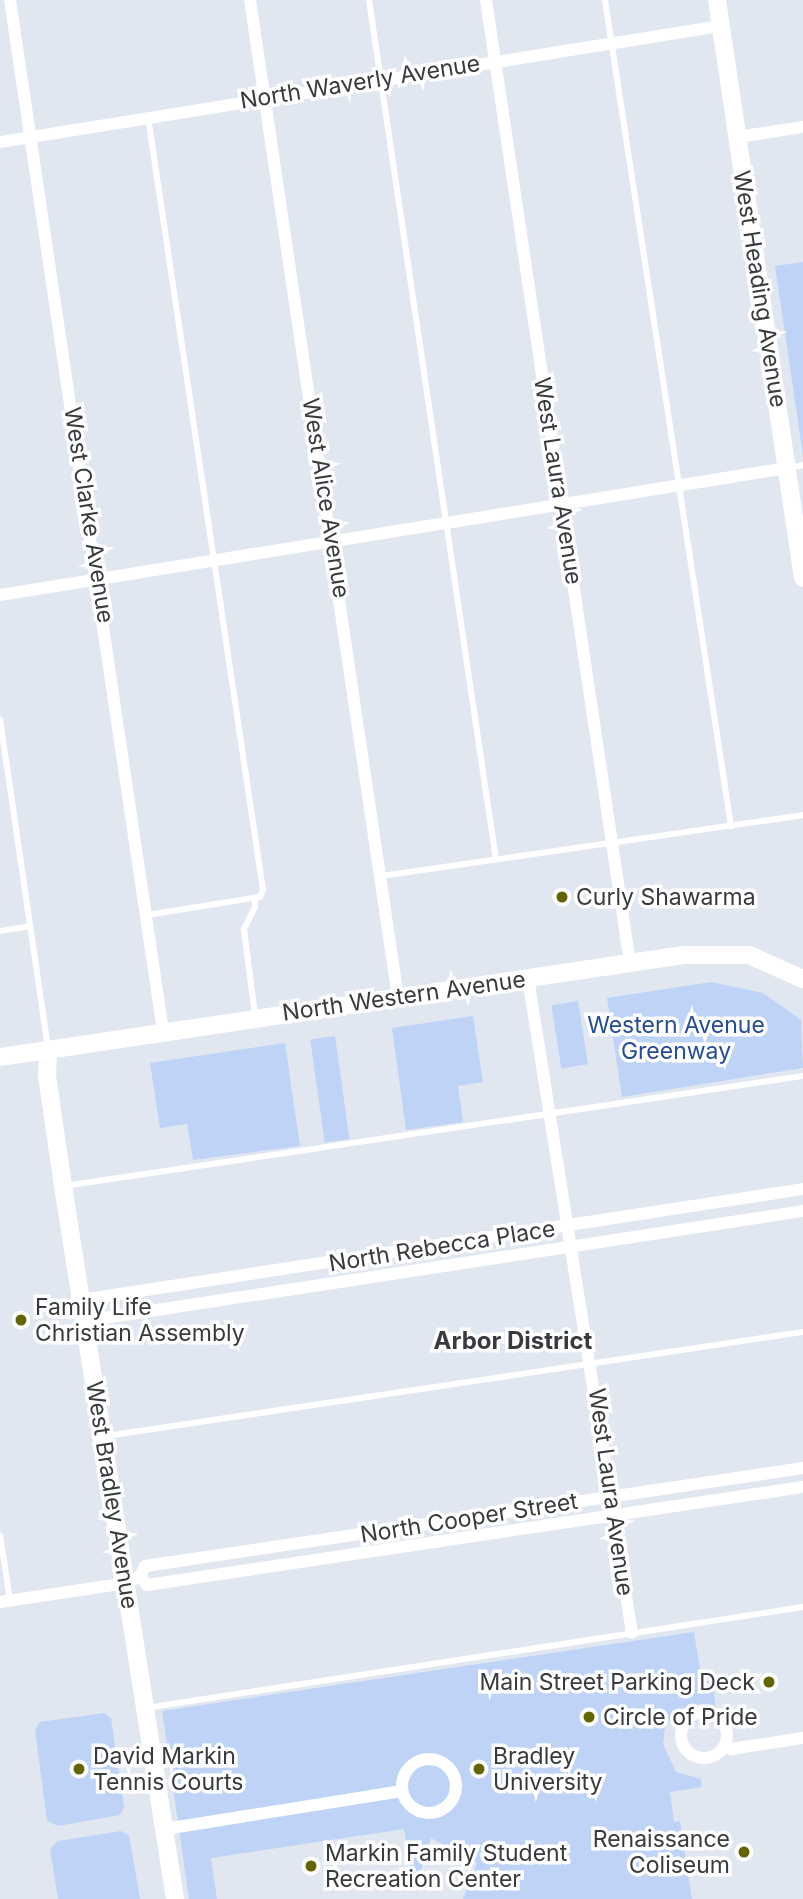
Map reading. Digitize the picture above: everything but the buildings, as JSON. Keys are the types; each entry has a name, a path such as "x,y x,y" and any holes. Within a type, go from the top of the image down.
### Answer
{"street":[{"name":"West Clarke Avenue","path":"10,0 99,580 163,1031"},
{"name":"West Alice Avenue","path":"250,0 333,543 398,997"},
{"name":"West Laura Avenue","path":"486,0 631,963"},
{"name":"West Heading Avenue","path":"717,0 737,137 795,467 803,578"},
{"name":"North Waverly Avenue","path":"0,142 495,60 720,26"},
{"path":"737,137 803,127"},
{"path":"0,596 562,508 795,467"},
{"name":"North Western Avenue","path":"0,1056 631,963 728,953 766,960 802,974"},
{"name":"West Laura Avenue","path":"528,978 613,1496 632,1633"},
{"name":"West Bradley Avenue","path":"48,1050 47,1076 81,1300 104,1437 133,1579 144,1709 175,1899"},
{"name":"North Rebecca Place","path":"81,1300 803,1189"},
{"name":"North Rebecca Place","path":"85,1321 571,1249 803,1211"},
{"name":"North Cooper Street","path":"133,1579 145,1566 803,1468"},
{"name":"North Cooper Street","path":"5,1601 133,1579 147,1585 803,1487"},
{"path":"724,1746 731,1749 803,1738"},
{"path":"424,1759 448,1765 456,1779 453,1799 431,1813 414,1809 402,1791 410,1768 424,1759"},
{"path":"165,1829 402,1791"}],"lane":[{"path":"369,0 496,860"},
{"path":"605,0 731,826"},
{"path":"147,915 263,895 148,117"},
{"path":"0,719 48,1050"},
{"path":"382,876 803,815"},
{"path":"255,898 255,907 244,929 255,1017"},
{"path":"0,931 30,926"},
{"path":"63,1186 803,1076"},
{"path":"104,1437 803,1332"},
{"path":"0,1535 5,1601"},
{"path":"144,1709 803,1607"}],"green space":[{"path":"803,262 803,455 775,266"},
{"name":"Western Avenue Greenway","path":"711,982 763,993 801,1020 803,1068 622,1097 607,998"},
{"name":"Western Avenue Greenway","path":"578,1001 588,1064 561,1068 551,1005"},
{"path":"473,1016 483,1082 458,1086 463,1122 406,1130 392,1028"},
{"path":"335,1036 349,1139 325,1142 310,1039"},
{"path":"285,1043 300,1146 193,1160 187,1124 160,1128 150,1063"},
{"name":"Bradley University","path":"694,1632 702,1681 712,1680 716,1708 697,1705 675,1714 665,1727 663,1744 676,1772 701,1779 702,1787 670,1792 674,1822 680,1821 692,1899 463,1899 477,1863 431,1838 415,1888 407,1887 410,1868 404,1829 211,1858 217,1899 189,1899 162,1711"},
{"name":"David Markin Tennis Courts","path":"104,1713 111,1718 124,1807 120,1815 58,1826 47,1821 35,1730 40,1722"},
{"name":"David Markin Tennis Courts","path":"121,1831 129,1835 140,1899 58,1899 50,1849 58,1841"}],"place":[{"name":"Curly Shawarma","path":"562,897"},
{"name":"Family Life Christian Assembly","path":"21,1320"},
{"name":"Main Street Parking Deck","path":"769,1682"},
{"name":"Circle of Pride","path":"589,1717"},
{"name":"David Markin Tennis Courts","path":"79,1769"},
{"name":"Bradley University","path":"479,1769"},
{"name":"Renaissance Coliseum","path":"744,1852"},
{"name":"Markin Family Student Recreation Center","path":"311,1866"}],"district":[{"name":"Arbor District","path":"513,1341"}]}
